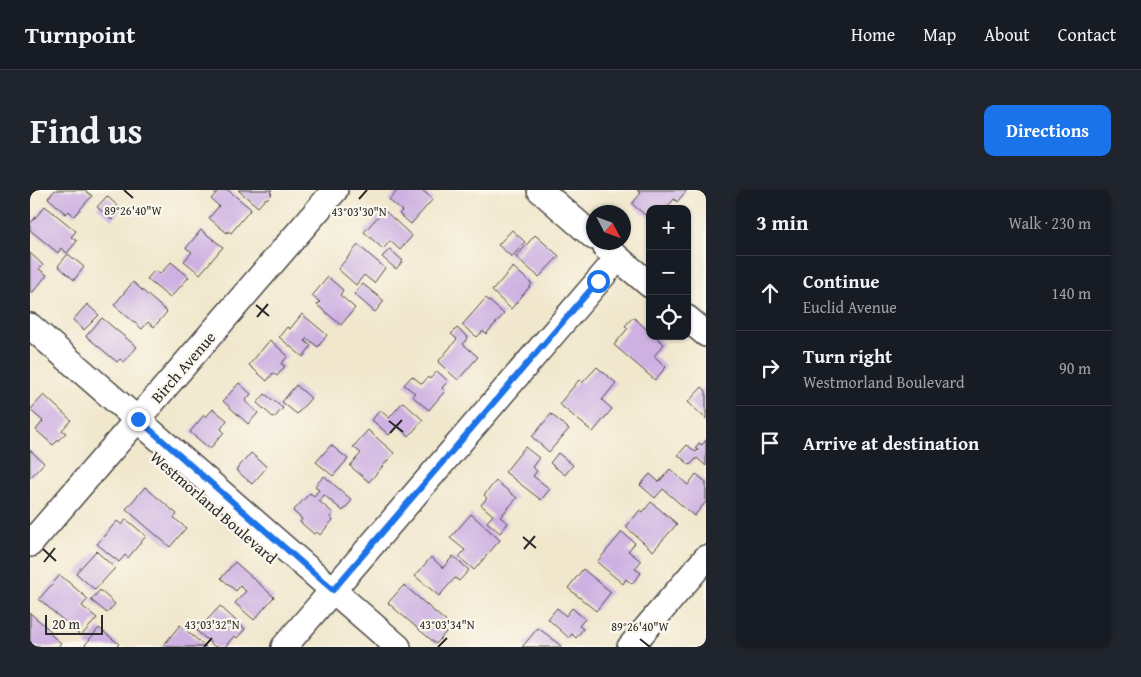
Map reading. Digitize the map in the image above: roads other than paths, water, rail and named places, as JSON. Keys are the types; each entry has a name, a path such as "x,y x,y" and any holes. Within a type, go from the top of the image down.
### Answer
{"street":[{"name":"Birch Avenue","path":"30,544 335,190"},
{"path":"540,190 586,230"},
{"path":"284,647 328,596 609,250 646,282"},
{"path":"691,321 706,334"},
{"name":"Westmorland Boulevard","path":"30,326 132,425 328,596 398,647"},
{"name":"Westmorland Boulevard","path":"30,347 132,425"},
{"path":"630,647 706,558"},
{"name":"Westmorland Boulevard","path":"328,596 375,647"}]}
